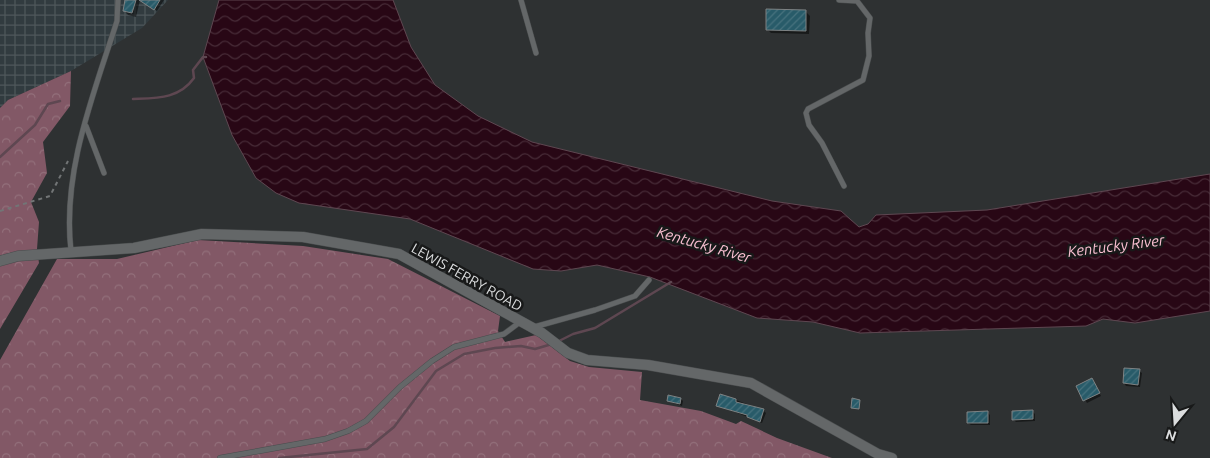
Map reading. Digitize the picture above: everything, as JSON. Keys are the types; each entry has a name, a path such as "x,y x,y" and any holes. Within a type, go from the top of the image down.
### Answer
{"street":[{"name":"LEWIS FERRY ROAD","path":"0,261 18,256 134,248 202,234 303,237 398,254 542,333 568,353 587,360 648,365 750,383 878,454 892,458"}],"lane":[{"path":"72,252 68,223 70,187 117,21 118,0"},
{"path":"520,0 536,53"},
{"path":"839,0 856,1 870,18 868,33 869,56 863,80 808,109 806,113 809,125 822,143 844,186"},
{"path":"86,125 104,172"},
{"path":"531,328 636,296 649,280"},
{"path":"220,458 325,439 348,431 366,422 400,387 432,360 454,347 504,334 520,322"}],"path":[{"path":"0,211 50,196 69,158"}],"shaded area":[{"path":"0,0 168,0 142,28 71,71 8,100 0,108"}],"green space":[{"path":"71,71 70,106 43,142 47,173 31,202 39,222 37,249 39,263 0,329 0,108 8,100"},
{"path":"198,240 303,246 388,259 500,316 498,331 505,342 536,335 570,361 589,367 642,372 640,400 701,411 736,424 741,421 777,438 832,458 0,458 0,360 57,259 117,259"}],"water":[{"name":"Kentucky River","path":"219,0 393,0 411,47 435,85 478,116 532,142 772,201 841,211 859,227 868,224 876,215 987,210 1210,174 1210,311 1135,323 1103,319 1086,326 860,333 813,322 757,318 650,277 597,265 561,271 533,269 410,219 299,203 276,193 256,178 232,135 203,57"}],"building":[{"path":"125,0 136,0 132,13 123,11"},
{"path":"139,0 160,0 154,10"},
{"path":"766,9 806,10 806,31 766,30"},
{"path":"1124,368 1140,369 1138,385 1123,383"},
{"path":"1092,378 1100,393 1083,401 1076,386"},
{"path":"720,394 736,399 736,402 764,409 760,422 747,417 747,415 716,406"},
{"path":"668,395 681,398 680,404 667,401"},
{"path":"852,398 860,400 859,409 851,408"},
{"path":"1033,410 1033,419 1012,420 1012,411"},
{"path":"988,411 988,423 967,423 967,412"}],"waterway":[{"path":"133,99 167,96 182,90 194,78 193,70 203,57 206,57"},
{"path":"0,157 35,125 48,104 60,101"},
{"path":"557,342 573,334 595,328 671,282"},
{"path":"279,458 367,449 394,427 436,371 464,354 495,348 521,346 535,349 552,344"}]}
